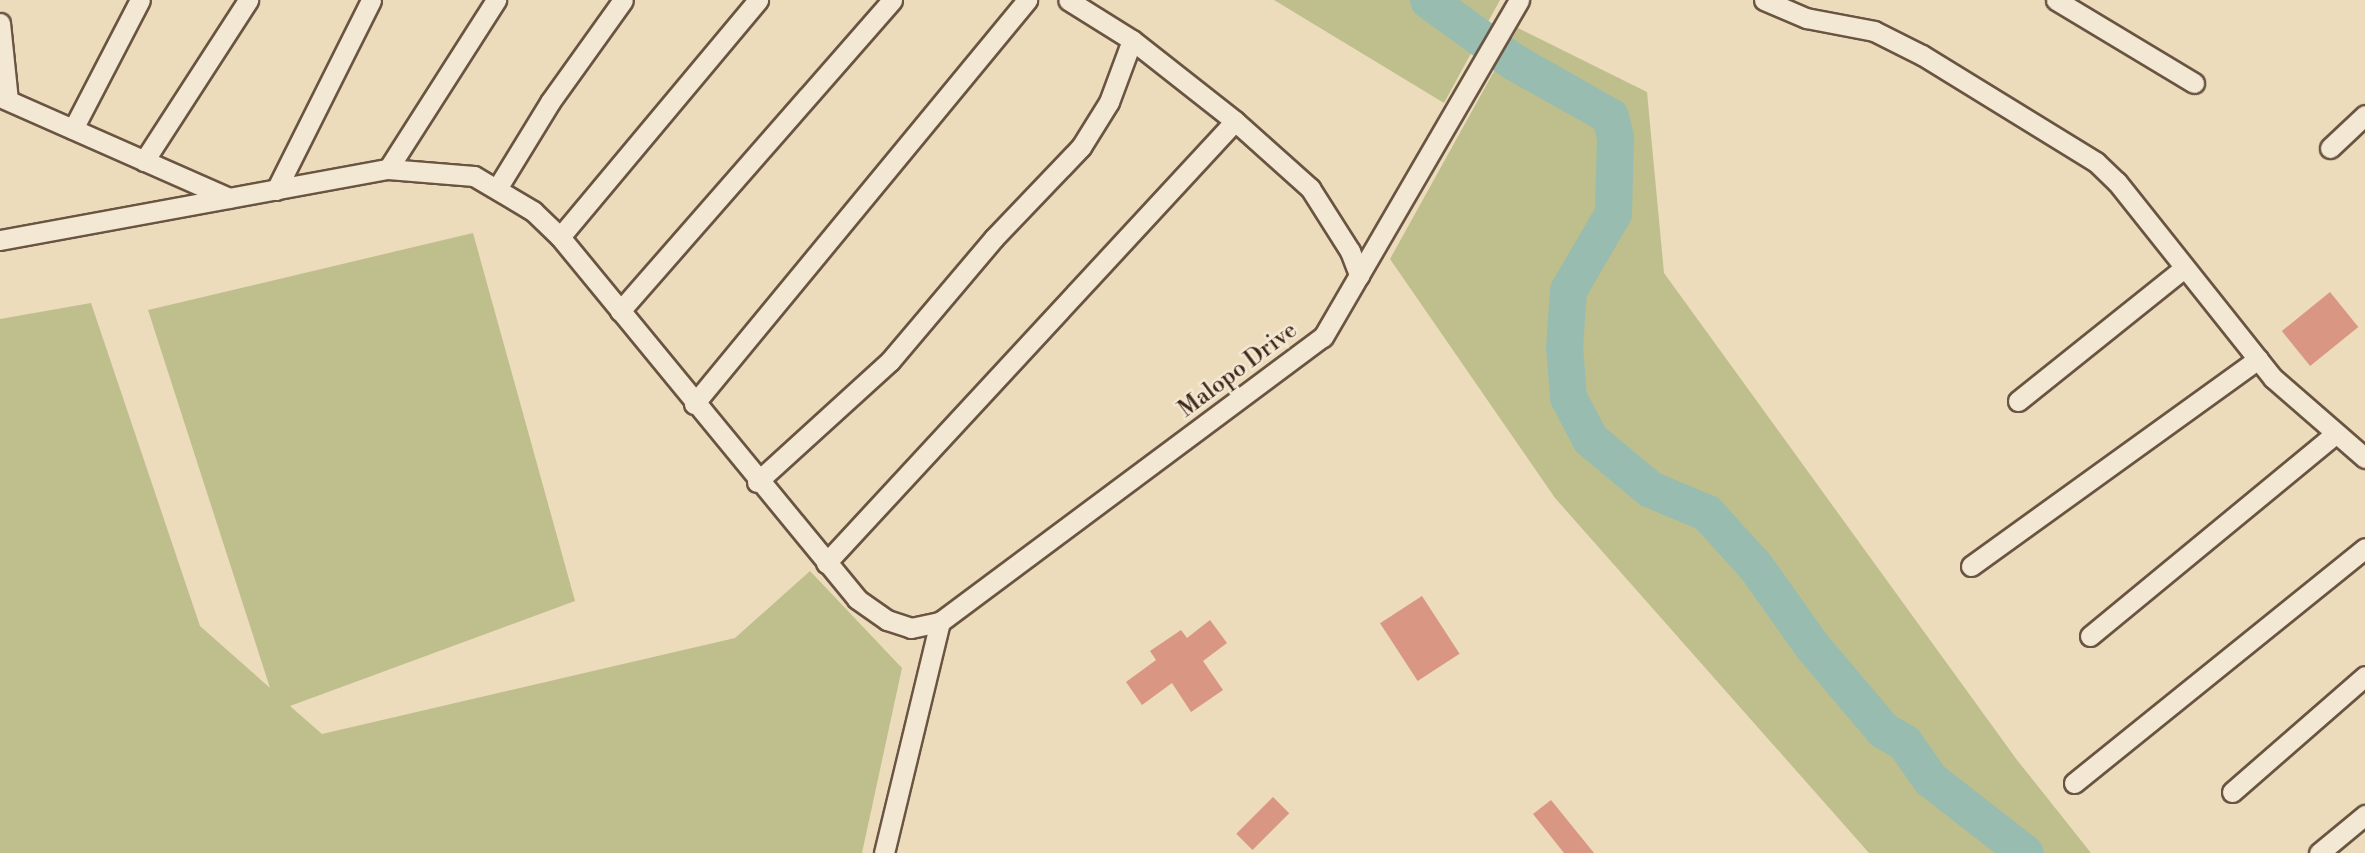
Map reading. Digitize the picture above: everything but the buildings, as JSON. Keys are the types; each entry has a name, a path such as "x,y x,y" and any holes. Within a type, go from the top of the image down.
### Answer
{"street":[{"path":"73,129 140,0"},
{"path":"144,161 248,0"},
{"path":"276,190 371,0"},
{"path":"388,169 496,0"},
{"path":"498,187 550,102 623,0"},
{"path":"560,237 758,0"},
{"path":"620,311 892,0"},
{"path":"694,404 1027,0"},
{"path":"1068,0 1132,40 1235,121 1310,188 1344,240 1359,275"},
{"path":"2056,0 2194,83"},
{"name":"Malopo Drive","path":"940,622 1289,365 1322,337 1518,1"},
{"path":"1768,1 1806,18 1874,31 1910,49 2096,162 2258,359 2365,458"},
{"path":"0,23 4,99 229,198"},
{"path":"757,482 891,361 994,238 1081,147 1109,102 1132,40"},
{"path":"2330,148 2365,115"},
{"path":"826,563 1235,121"},
{"path":"0,240 388,169 474,176 498,187 533,211 560,237 757,482 857,599 887,620 911,628 940,622 884,853"},
{"path":"2018,401 2184,268"},
{"path":"1970,566 2258,359"},
{"path":"2090,636 2336,433"},
{"path":"2074,783 2365,548"},
{"path":"2232,792 2365,676"},
{"path":"2319,853 2365,815"}],"green space":[{"path":"1274,0 1500,0 1444,103"},
{"path":"1518,28 1647,92 1664,273 2017,760 2091,853 1869,853 1555,498 1390,259"},
{"path":"473,233 575,601 290,706 322,734 735,638 810,571 902,668 862,853 0,853 0,319 91,303 200,626 270,688 148,310"}],"waterway":[{"path":"1428,0 1514,62 1610,116 1615,137 1613,213 1568,290 1564,347 1568,397 1590,439 1650,489 1707,513 1756,567 1812,646 1883,730 1904,742 1930,779 2025,853"}]}
